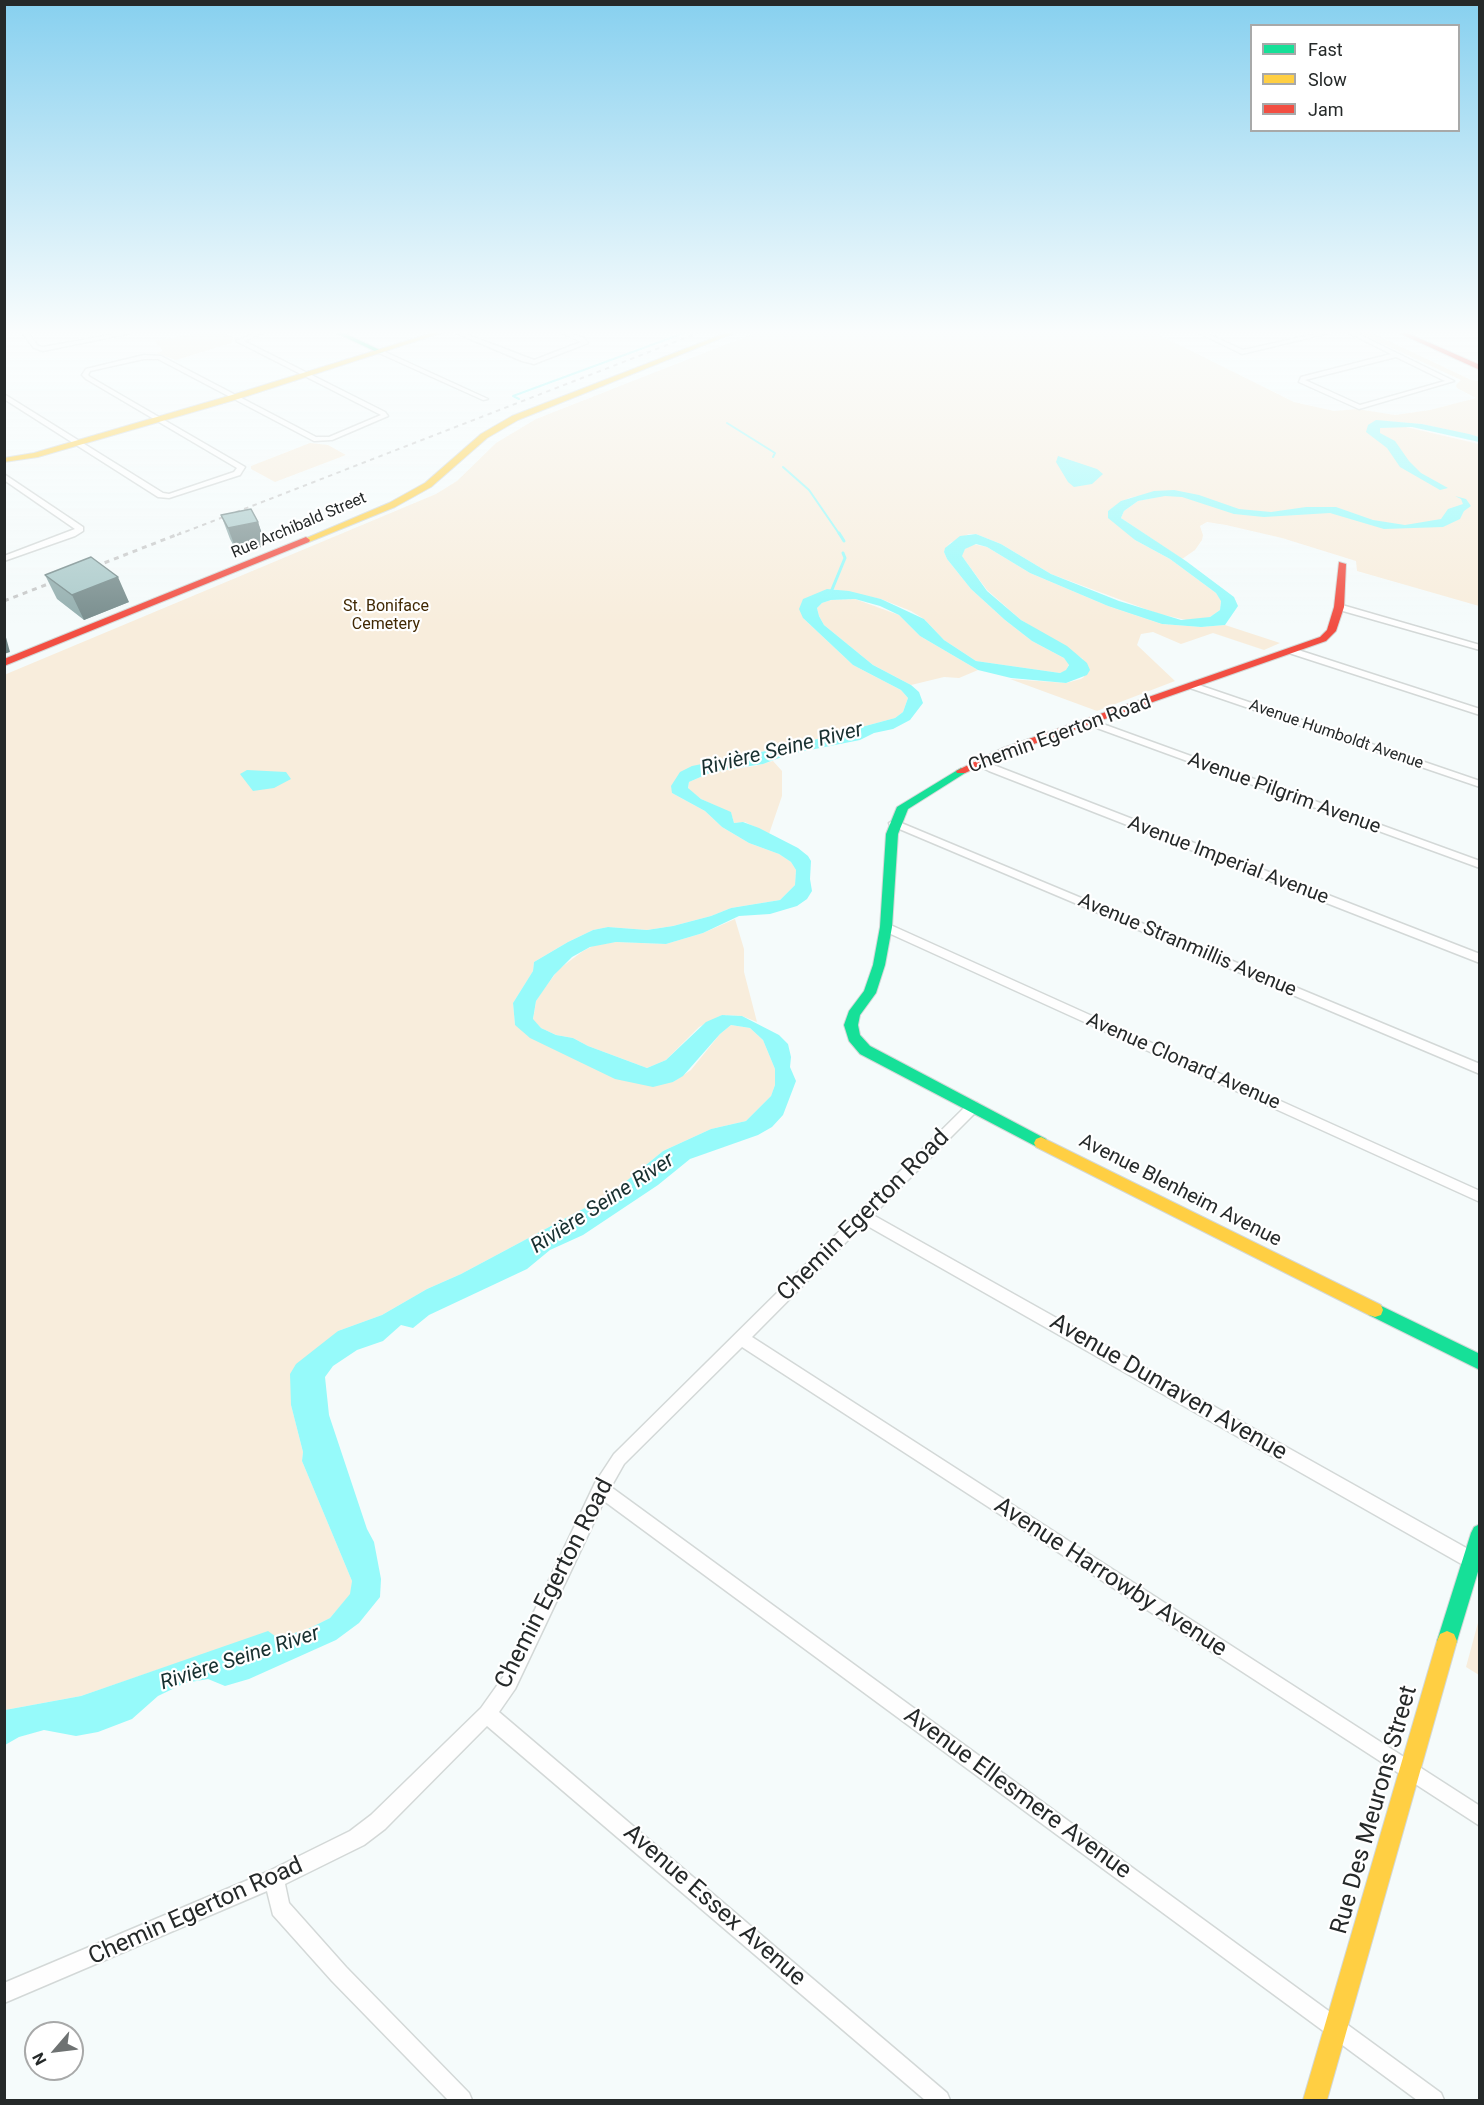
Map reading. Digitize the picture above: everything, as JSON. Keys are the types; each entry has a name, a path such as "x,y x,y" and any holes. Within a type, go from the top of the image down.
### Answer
{"main road":[{"path":"4,460 117,431"},
{"name":"Rue Archibald Street","path":"4,663 63,641 392,505 428,485 492,431"},
{"name":"Chemin Egerton Road","path":"894,823 903,807 942,781 978,762 1292,651 1328,635 1340,607 1342,564"},
{"name":"Rue Archibald Street","path":"4,669 63,641"},
{"path":"886,927 894,823"},
{"name":"Avenue Blenheim Avenue","path":"886,927 879,965 870,993 854,1014 851,1025 854,1037 865,1050 1479,1363"},
{"name":"Rue Des Meurons Street","path":"1315,2100 1479,1533"}],"street":[{"path":"59,431 160,495 179,495 241,470 238,464 180,431"},
{"path":"303,431 321,440 349,431"},
{"path":"4,476 80,529 4,559"},
{"path":"1340,607 1479,648"},
{"path":"1292,651 1479,712"},
{"name":"Avenue Humboldt Avenue","path":"1193,686 1479,784"},
{"name":"Avenue Pilgrim Avenue","path":"1089,722 1479,865"},
{"name":"Avenue Imperial Avenue","path":"978,762 1479,959"},
{"name":"Avenue Stranmillis Avenue","path":"894,823 1479,1069"},
{"name":"Avenue Clonard Avenue","path":"886,927 1479,1197"},
{"name":"Chemin Egerton Road","path":"4,1993 274,1879 357,1838 378,1822 487,1714 508,1683 601,1489 619,1459 973,1107"},
{"name":"Avenue Dunraven Avenue","path":"864,1217 1472,1560"},
{"name":"Avenue Harrowby Avenue","path":"741,1338 1479,1817"},
{"name":"Avenue Ellesmere Avenue","path":"601,1489 1434,2100"},
{"name":"Avenue Essex Avenue","path":"487,1714 940,2100"},
{"path":"274,1879 280,1908 339,1974 462,2100"}],"green space":[{"name":"St. Boniface Cemetery","path":"516,431 1424,431 1479,444 1479,606 1357,571 1356,561 1282,538 1226,525 1207,522 1200,526 1202,540 1195,550 1182,559 1121,518 1124,511 1138,501 1153,498 1139,496 1129,498 1108,511 1135,540 1170,559 1216,593 1221,600 1220,610 1210,617 1191,621 1159,614 1051,574 1001,544 976,534 969,534 950,543 945,549 947,559 971,589 1032,641 1064,658 1069,664 1066,671 1060,673 976,661 944,640 924,619 911,611 881,599 832,589 803,618 853,665 901,690 908,698 903,712 895,718 795,745 709,762 672,793 705,811 722,827 749,843 779,854 791,862 796,870 795,885 780,900 731,908 673,926 647,930 608,927 593,930 534,962 533,971 513,1003 515,1025 673,1082 691,1070 720,1034 731,1025 750,1028 763,1040 775,1069 775,1085 771,1096 746,1121 711,1129 663,1151 624,1183 596,1202 461,1274 427,1289 382,1315 338,1331 291,1405 303,1452 302,1461 352,1581 351,1594 330,1618 306,1630 283,1636 275,1636 268,1632 81,1696 5,1710 4,675 436,494 457,481 496,443"},
{"path":"1454,431 1479,431 1479,437"},
{"path":"310,443 328,445 346,455 275,482 251,469 251,466"},
{"path":"973,544 987,547 1030,573 1108,606 1162,624 1201,627 1225,625 1280,643 1264,650 1213,633 1181,644 1153,632 1141,634 1137,645 1175,681 1097,711 1010,679 1066,683 1081,679 1084,677 1083,659 1021,620 987,590 961,555"},
{"path":"855,599 899,615 920,636 978,670 959,678 944,677 911,685 873,665 824,625 819,616 817,608 822,603 831,600"},
{"path":"773,761 782,771 782,796 769,834 745,822 734,823 731,813 701,799 688,789 689,782 712,772"},
{"path":"735,919 744,949 744,972 757,1022 742,1016 722,1015 699,1027 666,1060 647,1068 573,1038 556,1035 541,1028 533,1020 536,1001 559,969 595,945 616,942 666,944 703,933"},
{"path":"1479,1619 1479,1675 1466,1667"}],"water":[{"path":"1380,431 1395,441 1421,473 1448,488 1440,490 1400,467 1387,448 1366,432"},
{"path":"1431,431 1456,431 1469,434 1479,437 1479,442"},
{"path":"1058,456 1097,469 1103,474 1092,484 1074,487 1068,482 1056,462"},
{"name":"Rivière Seine River","path":"1174,490 1199,495 1239,509 1271,512 1306,507 1336,507 1373,520 1405,525 1441,519 1448,509 1463,504 1461,499 1455,496 1466,499 1471,506 1464,511 1460,519 1443,527 1384,529 1330,513 1264,517 1234,514 1182,497 1165,496 1138,501 1124,511 1121,518 1186,561 1234,597 1238,606 1225,625 1201,627 1162,624 1108,606 1030,573 987,547 976,544 965,549 962,556 987,591 1021,620 1067,646 1087,663 1090,670 1087,675 1066,683 1011,678 978,670 920,636 899,615 880,606 855,599 831,600 822,603 817,608 824,625 873,665 911,685 919,692 923,703 910,720 893,729 874,733 860,740 790,754 763,764 712,772 689,782 688,788 701,799 731,812 734,823 743,822 759,828 798,848 808,856 811,861 812,891 807,899 797,906 770,914 739,916 703,933 666,944 616,942 590,947 572,957 554,975 536,1001 533,1019 541,1028 556,1035 573,1038 647,1068 666,1060 706,1022 722,1015 742,1016 779,1035 788,1044 791,1057 790,1067 796,1081 783,1115 772,1127 758,1135 690,1159 658,1185 583,1235 550,1250 527,1269 429,1315 413,1328 401,1325 383,1341 357,1350 333,1366 325,1377 329,1415 367,1529 374,1542 381,1579 380,1597 359,1623 336,1640 249,1679 225,1686 208,1679 185,1683 158,1696 132,1719 98,1732 76,1736 44,1730 19,1737 5,1745 5,1710 81,1696 268,1631 275,1636 283,1636 306,1630 330,1618 350,1594 352,1581 302,1461 303,1452 291,1405 290,1374 296,1364 338,1331 382,1315 427,1289 461,1274 596,1202 624,1183 663,1151 711,1129 746,1121 771,1096 775,1085 775,1069 763,1040 750,1028 731,1025 720,1034 683,1076 673,1082 653,1087 615,1079 530,1038 515,1025 513,1003 533,971 534,962 593,930 608,927 647,930 673,926 731,908 780,900 795,885 796,870 791,862 779,854 749,843 722,827 705,811 672,793 671,786 680,772 692,766 795,745 895,718 903,712 908,698 901,690 853,665 803,618 799,609 803,599 827,589 849,591 881,599 924,619 944,640 976,661 1060,673 1069,665 1064,658 1032,641 971,589 947,559 945,548 960,536 976,534 1001,544 1051,574 1119,601 1181,620 1210,617 1220,610 1221,601 1216,593 1170,559 1135,540 1108,518 1108,511 1121,501 1154,491"},
{"path":"247,770 286,772 291,779 274,788 253,791 240,774"}],"building":[{"path":"251,509 258,522 228,528 221,515"},
{"path":"91,557 118,577 72,595 45,575"}],"waterway":[{"path":"740,431 775,453 773,457"},
{"path":"783,467 809,490 840,535"},
{"path":"839,533 844,541"},
{"path":"831,592 845,558 843,553"}],"railway":[{"path":"177,535 445,431"},
{"path":"86,570 181,533"},
{"path":"4,601 66,577"}],"traffic: fast":[{"path":"961,771 903,807 892,834 886,927 879,965 870,993 854,1014 851,1025 854,1037 865,1050 1041,1143"},
{"path":"1375,1310 1480,1363"},
{"path":"1447,1641 1480,1533"}],"traffic: slow":[{"path":"4,460 35,455 117,431"},
{"path":"306,540 392,505 428,485 492,431"},
{"path":"1041,1143 1375,1310"},
{"path":"1315,2100 1447,1641"}],"traffic: jam":[{"path":"4,663 306,540"},
{"path":"961,771 1007,750 1323,639 1331,631 1339,607 1342,564"}]}
